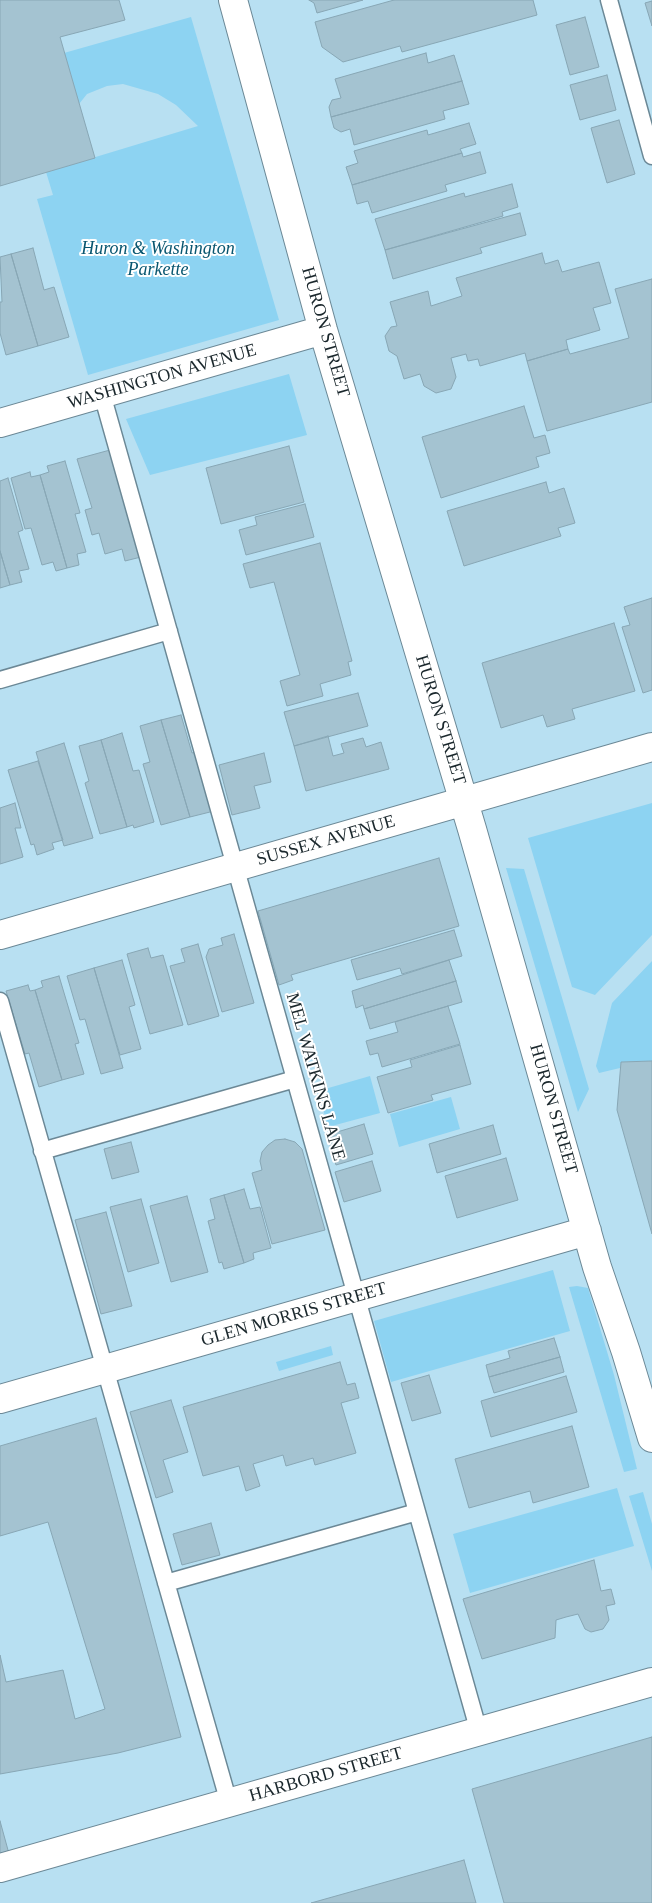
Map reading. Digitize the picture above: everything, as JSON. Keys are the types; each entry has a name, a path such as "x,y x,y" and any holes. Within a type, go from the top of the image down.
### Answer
{"street":[{"name":"HURON STREET","path":"233,0 323,330 464,801 588,1231 652,1438"},
{"name":"WASHINGTON AVENUE","path":"0,423 323,330"},
{"name":"SUSSEX AVENUE","path":"0,935 652,747"},
{"name":"GLEN MORRIS STREET","path":"0,1398 588,1231"},
{"name":"HARBORD STREET","path":"0,1868 652,1682"}],"lane":[{"path":"609,0 652,156"},
{"name":"MEL WATKINS LANE","path":"102,394 479,1732"},
{"path":"0,680 170,632"},
{"path":"0,1001 229,1803"},
{"path":"42,1151 295,1079"},
{"path":"166,1583 417,1512"}],"shaded area":[{"path":"0,0 652,0 652,1903 0,1903"}],"green space":[{"name":"Huron & Washington Parkette","path":"191,17 279,320 88,375 37,199 53,195 46,172 198,126 176,105 158,94 123,84 107,86 87,94 79,104 64,53"},
{"path":"289,374 307,435 150,475 126,419"},
{"path":"652,803 652,935 595,995 572,987 528,838"},
{"path":"506,868 524,869 589,1089 578,1112"},
{"path":"652,961 652,1061 621,1062 620,1068 599,1073 596,1066 612,1003"},
{"path":"370,1076 380,1113 328,1127 318,1091"},
{"path":"451,1097 460,1129 399,1147 390,1114"},
{"path":"553,1270 570,1331 391,1382 374,1321"},
{"path":"569,1287 588,1288 614,1375 637,1469 624,1472"},
{"path":"331,1346 333,1355 279,1371 276,1362"},
{"path":"617,1488 634,1546 470,1593 453,1534"},
{"path":"643,1492 652,1524 652,1571 629,1496"}],"building":[{"path":"0,0 119,0 125,20 60,37 95,158 0,186"},
{"path":"309,0 363,0 317,13 314,3"},
{"path":"394,0 533,0 537,15 402,52 400,46 343,62 322,47 315,22"},
{"path":"652,1 652,26 645,3"},
{"path":"585,17 599,67 570,75 556,25"},
{"path":"426,53 428,63 454,55 462,81 331,117 329,107 332,100 341,98 335,79"},
{"path":"607,75 616,110 580,120 570,85"},
{"path":"462,81 469,104 443,111 445,119 354,145 350,129 341,132 334,128 331,117"},
{"path":"619,120 635,174 607,183 591,128"},
{"path":"469,123 476,144 460,149 462,153 352,185 346,167 358,163 354,151 427,130 428,135"},
{"path":"480,152 486,173 445,185 447,191 372,213 368,201 357,204 352,185 462,153 463,157"},
{"path":"512,184 518,207 502,212 503,216 385,250 375,219 464,193 465,197"},
{"path":"520,213 526,235 480,248 482,253 393,279 385,250"},
{"path":"33,248 44,290 54,287 69,337 38,346 11,254"},
{"path":"542,253 545,264 558,260 562,272 599,262 611,303 593,308 600,330 566,340 568,349 527,361 525,353 480,366 478,359 468,361 466,354 451,358 456,377 451,389 436,393 424,386 420,374 404,379 397,356 389,351 385,336 391,327 397,326 390,302 428,291 431,306 462,296 456,278"},
{"path":"11,254 38,346 6,355 0,333 0,302 2,302 0,257"},
{"path":"652,279 652,402 547,431 527,361 568,349 570,354 629,338 615,289"},
{"path":"524,406 534,438 545,435 550,453 536,457 539,467 441,498 422,437"},
{"path":"289,446 304,502 221,524 206,468"},
{"path":"110,450 141,557 125,561 122,549 105,554 99,533 92,535 85,510 92,508 77,459"},
{"path":"65,461 80,513 75,514 86,552 77,554 79,565 67,568 40,475 49,472 47,466"},
{"path":"30,472 31,477 40,475 67,568 56,571 53,562 42,565 31,528 25,529 11,478"},
{"path":"8,478 23,530 18,532 29,569 19,571 22,582 10,585 0,551 0,481"},
{"path":"546,482 549,493 564,488 575,523 558,528 561,536 464,566 447,511"},
{"path":"305,504 314,537 246,555 239,530 257,525 255,517"},
{"path":"320,543 352,661 348,662 351,675 320,684 323,696 287,706 280,681 300,675 274,582 250,588 243,564"},
{"path":"0,551 10,585 0,588"},
{"path":"652,598 652,690 643,693 622,627 630,625 624,607"},
{"path":"614,623 635,691 572,709 575,719 547,727 543,715 501,728 482,663"},
{"path":"358,693 368,726 294,746 284,712"},
{"path":"181,715 192,753 199,751 214,811 190,817 161,720"},
{"path":"161,720 190,817 161,825 143,764 150,762 140,726"},
{"path":"122,733 133,771 139,770 154,822 134,828 133,825 127,827 101,740"},
{"path":"328,736 333,756 344,753 341,744 363,738 366,747 381,742 389,769 306,791 294,746"},
{"path":"101,740 127,827 100,834 85,783 89,781 79,746"},
{"path":"64,743 93,838 64,846 36,752"},
{"path":"264,753 271,782 254,786 260,808 232,815 219,765"},
{"path":"38,761 63,840 52,843 54,849 37,855 34,844 31,845 8,770"},
{"path":"15,803 21,828 15,828 23,857 0,864 0,808"},
{"path":"439,858 459,926 291,975 293,980 279,985 258,911"},
{"path":"454,930 462,956 402,974 400,968 357,980 351,960"},
{"path":"234,934 254,1003 222,1012 206,957 209,949 223,945 221,938"},
{"path":"198,944 219,1016 188,1025 170,966 185,962 181,949"},
{"path":"148,948 151,958 163,955 183,1025 150,1034 127,954"},
{"path":"122,960 135,1005 129,1007 141,1049 120,1055 94,968"},
{"path":"449,960 456,981 364,1009 363,1005 356,1008 352,991"},
{"path":"94,968 123,1068 101,1074 85,1019 80,1020 67,976"},
{"path":"59,976 79,1043 75,1044 84,1074 62,1080 35,990 43,987 41,981"},
{"path":"456,981 462,1002 370,1029 364,1009"},
{"path":"28,985 30,991 35,990 62,1080 39,1087 29,1053 25,1054 6,991"},
{"path":"448,1006 460,1044 382,1067 378,1053 370,1055 366,1041 398,1032 395,1022"},
{"path":"460,1045 471,1084 431,1095 433,1100 388,1113 377,1077 412,1067 410,1060"},
{"path":"652,1061 652,1234 617,1110 621,1062"},
{"path":"364,1124 373,1154 336,1165 327,1135"},
{"path":"493,1125 501,1154 437,1173 429,1144"},
{"path":"285,1139 295,1142 302,1149 325,1230 272,1244 252,1173 262,1170 260,1161 262,1152 268,1145 275,1140"},
{"path":"131,1142 139,1172 112,1179 104,1149"},
{"path":"506,1158 518,1200 457,1218 445,1176"},
{"path":"372,1161 381,1191 344,1202 335,1172"},
{"path":"244,1189 250,1209 260,1207 271,1248 253,1253 254,1259 244,1263 224,1195"},
{"path":"224,1195 244,1263 224,1269 222,1262 219,1263 208,1221 215,1219 210,1199"},
{"path":"187,1196 208,1272 171,1282 150,1206"},
{"path":"141,1199 159,1263 128,1272 110,1207"},
{"path":"106,1212 132,1306 101,1314 75,1220"},
{"path":"554,1338 560,1357 489,1377 486,1365 510,1358 508,1351"},
{"path":"560,1357 564,1372 494,1393 489,1377"},
{"path":"340,1362 347,1385 355,1383 359,1398 341,1403 356,1453 315,1465 313,1458 286,1466 283,1455 253,1464 260,1486 246,1491 239,1466 203,1476 183,1407"},
{"path":"429,1375 441,1413 412,1421 401,1383"},
{"path":"566,1376 577,1412 491,1437 481,1401"},
{"path":"171,1400 188,1452 163,1460 173,1492 156,1498 130,1412"},
{"path":"96,1418 181,1737 118,1753 0,1774 0,1655 6,1682 63,1670 75,1719 105,1709 48,1522 0,1536 0,1446"},
{"path":"572,1426 589,1487 533,1503 530,1491 469,1508 455,1459"},
{"path":"211,1523 220,1555 182,1565 173,1534"},
{"path":"594,1560 601,1591 611,1589 615,1604 606,1606 609,1620 603,1629 591,1632 585,1629 578,1614 556,1620 555,1638 482,1659 463,1599"},
{"path":"652,1737 652,1903 504,1903 472,1789"},
{"path":"0,1821 11,1861 0,1865"},
{"path":"464,1860 476,1903 311,1903"}]}
